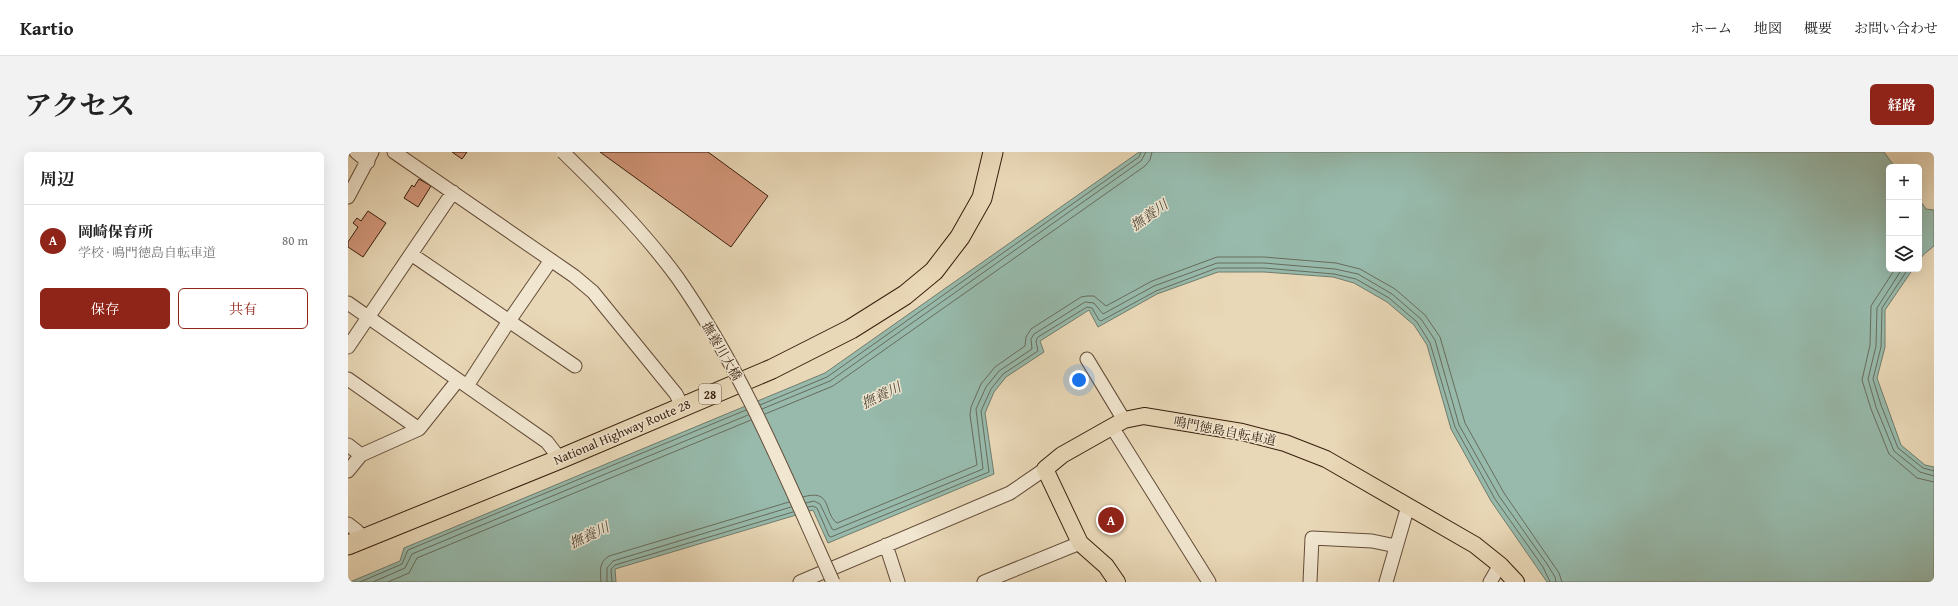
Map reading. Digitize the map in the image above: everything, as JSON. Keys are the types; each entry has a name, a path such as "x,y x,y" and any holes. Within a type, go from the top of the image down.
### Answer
{"highway":[{"name":"National Highway Route 28","path":"356,542 560,459 772,369 851,329 911,290 934,271 960,237 982,198 993,152"}],"main road":[{"name":"鳴門徳島自転車道","path":"1045,469 1062,455 1118,423 1144,416 1242,432 1285,443 1326,460 1476,545 1500,564 1516,582"},
{"path":"1045,469 1080,543 1106,566 1117,582"}],"street":[{"path":"348,197 370,157 356,152"},
{"path":"394,152 551,260 593,292 676,394 682,406"},
{"name":"撫養川大橋","path":"563,152 600,188 632,223 676,276 712,330 751,403 833,582"},
{"path":"348,347 453,192"},
{"path":"411,254 575,366"},
{"path":"348,470 361,455 420,430 462,383 509,321 551,260"},
{"path":"348,303 547,442 560,459"},
{"path":"1087,359 1118,423 1209,582"},
{"path":"348,378 420,430"},
{"path":"348,445 361,455"},
{"path":"800,582 815,579 886,545 1010,493 1045,469"},
{"path":"1386,582 1408,506"},
{"path":"348,524 357,531 356,542"},
{"path":"1310,582 1312,538 1372,541 1396,546"},
{"path":"984,582 1080,543"},
{"path":"886,545 898,582"},
{"path":"1490,582 1500,564"}],"water":[{"name":"撫養川","path":"1139,152 1884,152 1893,164 1886,164 1886,272 1911,272 1885,310 1885,347 1877,378 1901,445 1925,465 1934,467 1934,582 1547,582 1491,501 1451,429 1427,345 1414,325 1387,302 1354,283 1333,277 1264,272 1218,272 1157,294 1098,327 1089,310 1040,341 1044,352 1006,377 994,392 985,413 994,474 828,543 813,510 615,569 616,582 350,582 400,561 404,548 825,373"},
{"path":"1922,203 1926,209 1934,210 1934,246 1922,257"}],"building":[{"path":"452,152 467,152 462,159"},
{"path":"600,152 708,152 768,196 731,247"},
{"path":"419,179 431,186 418,207 404,198 412,185 414,187"},
{"path":"368,211 386,223 363,257 348,247 348,242 358,227 353,223 357,218 361,221"}],"place":[{"name":"岡崎保育所","path":"1111,520"}]}
